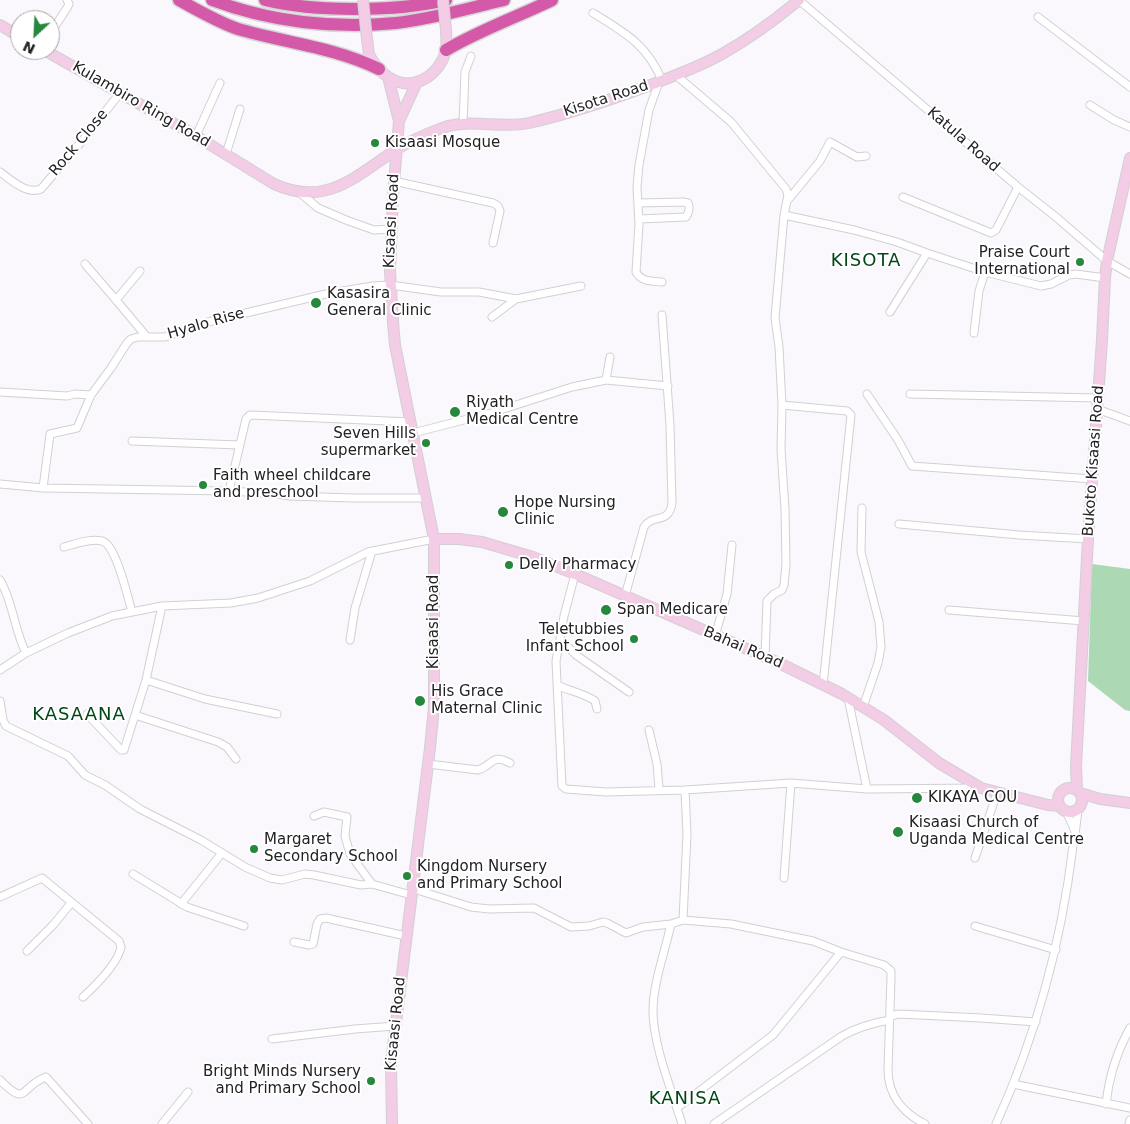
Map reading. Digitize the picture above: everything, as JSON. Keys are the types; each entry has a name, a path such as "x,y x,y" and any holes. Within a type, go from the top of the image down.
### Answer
{"highway":[{"path":"179,0 236,28 356,58 384,73"},
{"path":"212,0 250,11 306,22 350,25 397,22 504,0"},
{"path":"265,0 324,7 376,9 430,4 444,0"},
{"path":"446,50 472,35 552,0"}],"main road":[{"path":"363,0 370,55 384,73 396,82 417,82 428,78 435,70 446,50 444,0"},
{"name":"Kisota Road","path":"299,192 315,193 328,191 370,169 396,150 442,128 462,124 526,123 578,109 677,76 728,51 783,14 799,0"},
{"name":"Kulambiro Ring Road","path":"60,59 196,136 274,184 286,190 299,192"},
{"path":"384,73 398,121"},
{"path":"398,121 417,82"},
{"name":"Kisaasi Road","path":"392,1124 391,1063 428,764 434,698 434,539 395,345 390,285 391,229 398,121"},
{"name":"Bukoto Kisaasi Road","path":"1078,792 1076,766 1105,278 1107,261 1130,158"},
{"name":"Bahai Road","path":"434,539 459,539 482,542 533,557 575,574 765,657 848,698 903,734 939,763 980,788 1063,808"},
{"name":"Bukoto Kisaasi Road","path":"1063,792 1076,766"},
{"path":"1100,799 1074,811 1063,808 1058,802 1063,792 1070,788 1100,799 1130,803"},
{"name":"Bahai Road","path":"1033,800 1063,792"},
{"path":"1078,792 1082,801 1080,807"}],"street":[{"path":"60,19 69,4 67,0"},
{"name":"Katula Road","path":"799,0 1107,261 1130,274"},
{"path":"593,14 622,30 635,40 656,65 661,81 649,110 641,148 637,188 639,219 637,275 644,280 662,282"},
{"path":"1038,17 1130,87"},
{"path":"462,124 465,72 471,56"},
{"path":"677,76 731,122 786,189 787,200 775,318 779,347 782,405 781,443 786,564 782,590 774,594 767,601 765,657"},
{"path":"196,136 220,83"},
{"name":"Rock Close","path":"0,172 27,190 36,191 41,189 120,93"},
{"path":"1090,105 1114,120 1130,127"},
{"path":"226,154 240,108"},
{"path":"787,200 820,161 830,142 856,157 866,156"},
{"path":"394,181 493,203 500,211 493,243"},
{"path":"903,197 991,233 996,230 1018,187"},
{"path":"299,192 318,208 346,220 374,230 391,229"},
{"path":"638,203 683,202 689,205 686,217 639,219"},
{"path":"784,215 879,237 985,272 1041,286 1049,285 1069,275 1076,274 1105,278"},
{"path":"890,312 927,254"},
{"path":"85,264 147,337"},
{"path":"116,300 140,271"},
{"path":"974,333 979,291 985,272"},
{"name":"Hyalo Rise","path":"43,488 49,436 53,432 77,428 91,395 127,343 138,336 165,337 208,322 330,293 373,286 390,285 432,292 479,292 516,299"},
{"path":"492,317 516,299 581,286"},
{"path":"625,596 644,527 648,522 666,517 672,508 668,386 662,314"},
{"path":"606,380 610,357"},
{"path":"413,433 491,413 572,387 606,380 668,386"},
{"path":"0,392 67,396 75,394 91,395"},
{"path":"867,394 898,440 912,466 1092,479"},
{"path":"910,394 1098,403 1130,421"},
{"path":"782,405 847,411 851,415 823,685"},
{"path":"229,491 246,419 250,415 411,422"},
{"path":"132,441 239,445"},
{"path":"0,484 43,488 229,491 290,496 426,498"},
{"path":"862,508 861,552 879,622 881,647 878,663 863,708"},
{"path":"899,524 1088,539"},
{"path":"0,670 26,653 68,633 112,616 162,606 231,603 258,598 310,581 339,568 362,554 434,539"},
{"path":"64,546 97,540 108,543 118,564 132,612"},
{"path":"715,636 727,594 732,545"},
{"path":"350,640 355,608 372,551"},
{"path":"575,574 564,616 556,661 563,788 570,791 606,792 659,789 685,790 791,783 867,789 980,788"},
{"path":"0,580 26,653"},
{"path":"87,714 123,751 127,745 146,680 162,606"},
{"path":"949,610 1084,621"},
{"path":"560,639 576,655 628,692"},
{"path":"146,680 205,699 277,714"},
{"path":"557,684 596,701 597,709"},
{"path":"848,698 867,789"},
{"path":"0,701 3,720 6,726 68,756 85,775 105,785 140,809 201,840 245,867 270,878 282,880 305,874 361,885 372,884 411,891 480,908 534,908 571,927 589,926 603,922 626,933 643,927 671,924 683,920 721,922 813,941 884,965 888,968 892,977 888,1078 891,1089 905,1111 925,1124"},
{"path":"135,715 218,742 226,747 236,759"},
{"path":"648,730 656,764 659,789"},
{"path":"428,764 478,770 483,769 492,760 497,758 510,763"},
{"path":"784,878 791,783"},
{"path":"683,920 687,834 685,790"},
{"path":"975,858 997,793"},
{"path":"996,1124 1036,1022 1056,950 1080,807"},
{"path":"1063,808 1075,831"},
{"path":"314,816 324,812 347,817 345,836 350,854 372,884"},
{"path":"181,904 222,853"},
{"path":"133,874 191,909 244,926"},
{"path":"0,897 42,878 119,941 121,947 114,963 83,997"},
{"path":"27,951 54,924 71,903"},
{"path":"294,942 313,944 317,924 320,919 326,918 406,936"},
{"path":"671,924 656,988 653,1025 682,1124"},
{"path":"974,926 1056,950"},
{"path":"677,1108 774,1035 841,952"},
{"path":"714,1124 842,1036 856,1028 899,1014 1036,1022"},
{"path":"272,1040 355,1029 395,1026"},
{"path":"1106,1104 1108,1083 1115,1058 1130,1028"},
{"path":"0,1080 17,1095 46,1077 88,1124"},
{"path":"1013,1084 1130,1108"},
{"path":"162,1124 188,1092"},
{"path":"1129,1124 1130,1120"}],"green space":[{"path":"1092,564 1130,569 1130,711 1125,710 1088,681"}],"place":[{"name":"Kisaasi Mosque","path":"375,143"},
{"name":"Praise Court International","path":"1080,262"},
{"name":"Kasasira General Clinic","path":"316,303"},
{"name":"Riyath Medical Centre","path":"455,412"},
{"name":"Seven Hills supermarket","path":"426,443"},
{"name":"Faith wheel childcare and preschool","path":"203,485"},
{"name":"Hope Nursing Clinic","path":"503,512"},
{"name":"Delly Pharmacy","path":"509,565"},
{"name":"Span Medicare","path":"606,610"},
{"name":"Teletubbies Infant School","path":"634,639"},
{"name":"His Grace Maternal Clinic","path":"420,701"},
{"name":"KIKAYA COU","path":"917,798"},
{"name":"Kisaasi Church of Uganda Medical Centre","path":"898,832"},
{"name":"Margaret Secondary School","path":"254,849"},
{"name":"Kingdom Nursery and Primary School","path":"407,876"},
{"name":"Bright Minds Nursery and Primary School","path":"371,1081"}],"district":[{"name":"KISOTA","path":"866,261"},
{"name":"KASAANA","path":"79,715"},
{"name":"KANISA","path":"685,1099"}]}
